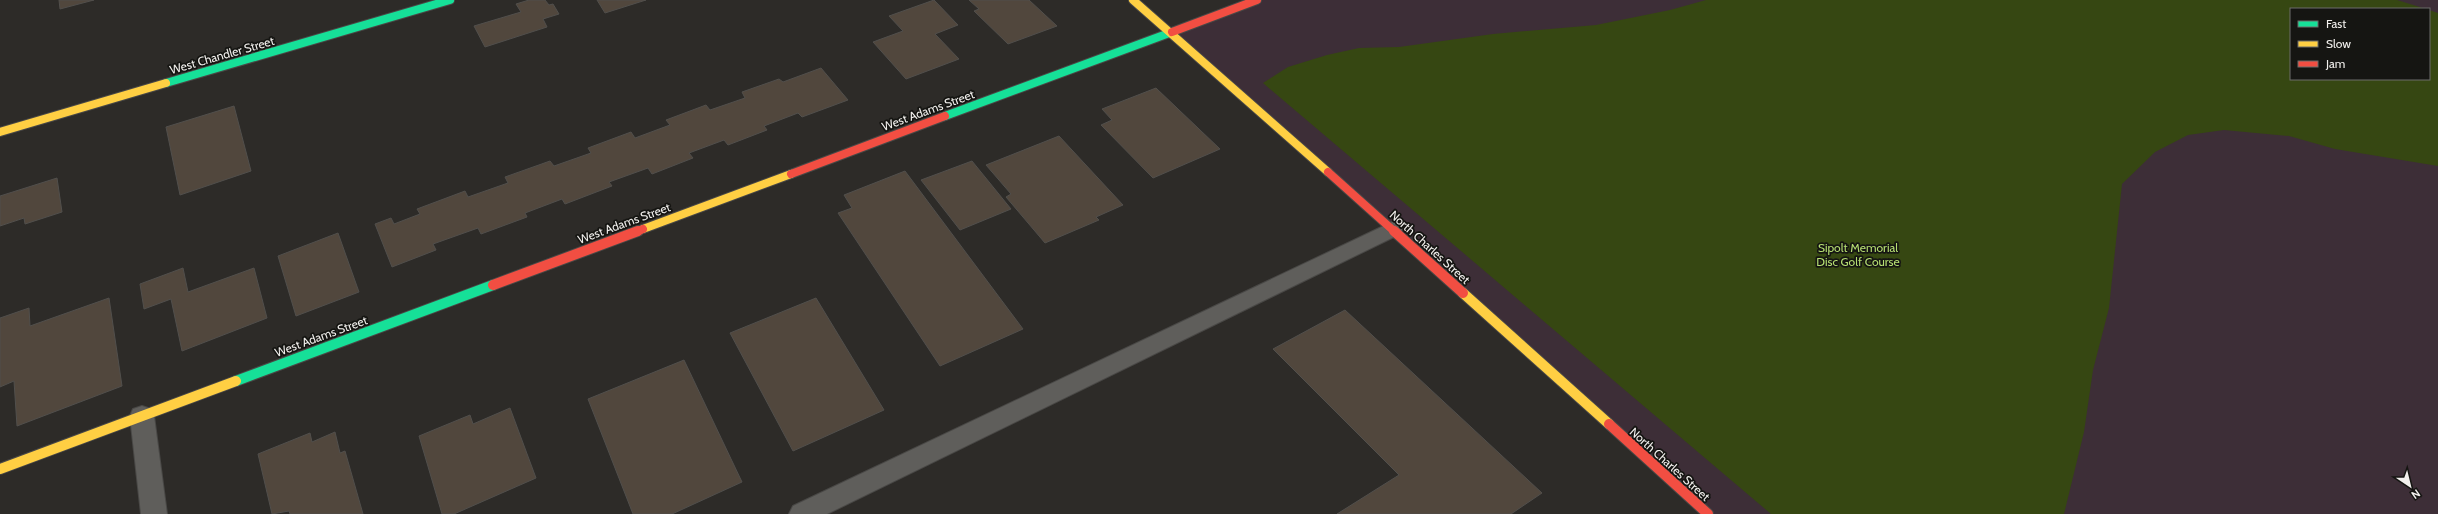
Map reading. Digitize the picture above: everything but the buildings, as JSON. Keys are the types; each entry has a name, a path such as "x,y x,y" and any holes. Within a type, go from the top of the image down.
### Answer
{"street":[{"name":"West Chandler Street","path":"0,132 450,0"},
{"name":"North Charles Street","path":"1133,0 1168,33 1392,229 1708,514"},
{"name":"West Adams Street","path":"0,469 1257,0"},
{"path":"802,514 1392,229"},
{"path":"142,416 154,514"}],"shaded area":[{"name":"Sipolt Memorial Disc Golf Course","path":"1257,0 2438,0 2438,514 1708,514 1168,33"}],"green space":[{"name":"Sipolt Memorial Disc Golf Course","path":"1706,0 2397,0 2423,8 2290,8 2290,80 2430,80 2430,10 2438,13 2438,166 2335,149 2289,136 2224,130 2188,135 2155,152 2122,184 2109,308 2093,370 2084,432 2064,514 1771,514 1263,83 1288,67 1327,55 1359,48 1399,47 1493,34 1596,25 1670,10"}],"traffic: fast":[{"path":"166,83 450,0"},
{"path":"945,116 1172,32"},
{"path":"236,381 493,285"}],"traffic: slow":[{"path":"1133,0 1328,172"},
{"path":"0,132 166,83"},
{"path":"643,229 791,174"},
{"path":"1463,293 1609,424"},
{"path":"0,469 236,381"}],"traffic: jam":[{"path":"1172,32 1257,0"},
{"path":"791,174 945,116"},
{"path":"1328,172 1463,293"},
{"path":"493,285 643,229"},
{"path":"1609,424 1708,514"}]}
